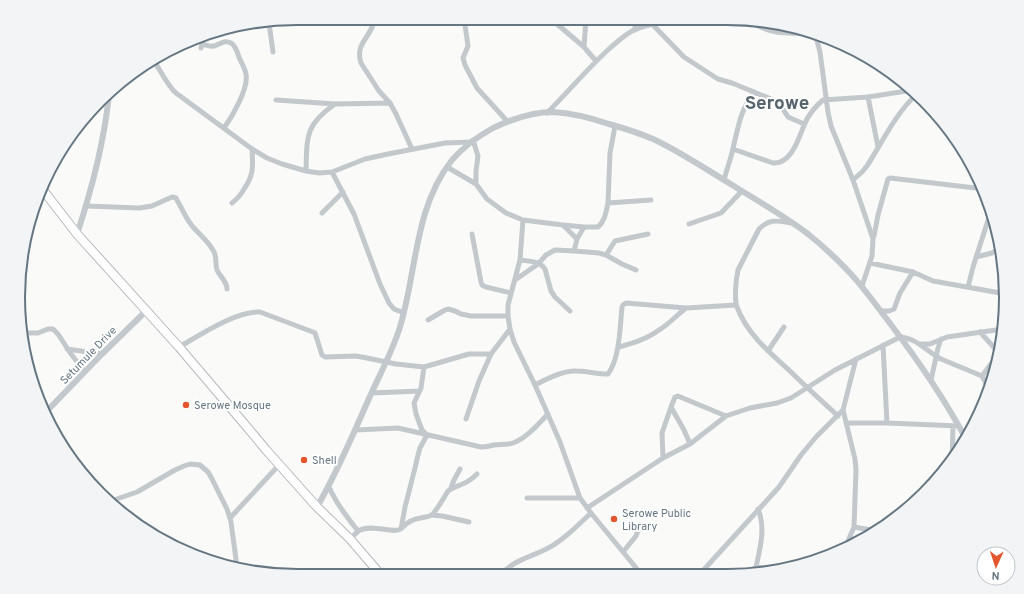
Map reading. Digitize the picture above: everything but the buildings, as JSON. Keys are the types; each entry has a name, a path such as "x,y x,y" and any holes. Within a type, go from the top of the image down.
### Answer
{"main road":[{"path":"46,194 77,234 179,347 279,465 317,507 350,539 376,569"}],"street":[{"path":"372,25 361,46 359,54 361,64 379,91 390,104 412,149"},
{"path":"465,25 468,46 463,58 465,65 477,88 507,121"},
{"path":"558,25 596,61"},
{"path":"584,48 586,25"},
{"path":"635,25 635,30"},
{"path":"547,112 596,61 623,36 649,25"},
{"path":"653,25 688,60 718,79 732,83 778,102 788,117 804,124"},
{"path":"269,27 273,52"},
{"path":"761,27 776,32 788,32"},
{"path":"817,40 831,126 853,180 873,239"},
{"path":"202,42 201,46 215,46 224,42 230,43 234,46 246,73 241,98 224,128"},
{"path":"156,64 171,88 252,149 267,158 306,171 319,173 332,172 365,159 445,142 472,141"},
{"path":"733,149 773,163 780,162 795,147 804,124 811,112 823,100 868,97 905,91"},
{"path":"724,180 733,149 737,128 742,114 754,92"},
{"path":"868,97 878,148"},
{"path":"853,180 862,172 894,121 913,99"},
{"path":"276,100 335,104 390,104"},
{"path":"77,234 87,206 100,150 108,102"},
{"path":"306,171 310,128 315,120 335,104"},
{"path":"317,507 329,487 356,430 395,340 404,313 422,222 430,198 441,176 447,167 472,141 507,121 547,112 593,119 656,140 792,222 822,246 850,272 862,286 931,380 947,405 956,426 962,434"},
{"path":"447,167 476,184 487,199 497,207 506,213 523,220 596,228 600,226 604,220 608,203 610,153 615,126"},
{"path":"472,141 478,156 476,184"},
{"path":"232,203 238,198 251,177 253,170 252,149"},
{"path":"332,172 354,214 380,284 389,303 394,309 404,313"},
{"path":"862,286 870,264 873,239 888,179 976,188"},
{"path":"689,224 721,213 742,191"},
{"path":"322,213 343,192"},
{"path":"87,206 139,208 152,206 172,197 176,198 192,227 213,250 217,269 225,281 227,289"},
{"path":"608,203 651,200"},
{"path":"523,220 520,260 516,280 508,305 510,329 514,342 560,442 580,498 637,569"},
{"path":"968,287 988,220"},
{"path":"792,222 769,222 763,224 759,229 738,270 736,305 747,328 768,351 807,389 838,416"},
{"path":"563,225 577,239"},
{"path":"574,250 577,239 584,227"},
{"path":"472,234 482,285 511,294"},
{"path":"606,255 615,241 648,234"},
{"path":"516,280 538,264 546,255 555,250 574,250 606,255 636,270"},
{"path":"976,257 995,251"},
{"path":"520,260 543,266 551,291 570,311"},
{"path":"870,264 913,272 933,281 999,293"},
{"path":"881,311 889,311 894,309 900,293 913,272"},
{"path":"534,385 567,372 575,371 608,374 619,347 623,304 686,308 736,305"},
{"path":"619,347 651,336 663,328 686,308"},
{"path":"428,320 448,309 471,316 508,316"},
{"name":"Setumule Drive","path":"49,409 146,311"},
{"path":"179,347 230,319 254,312 266,314 315,333 322,355 325,357 356,356 407,366 424,367 469,354 491,354"},
{"path":"768,351 784,327"},
{"path":"27,333 38,333 48,329 53,329 85,372"},
{"path":"466,419 479,381 491,354 510,329"},
{"path":"919,344 930,344 941,338 997,330"},
{"path":"980,332 994,348"},
{"path":"587,508 663,458 690,444 726,416 750,408 785,401 856,359 900,336 919,344 936,357 982,376 985,382"},
{"path":"931,380 941,338"},
{"path":"883,345 887,423"},
{"path":"67,349 102,354"},
{"path":"704,569 779,487 801,455 816,437 843,410 856,359"},
{"path":"982,376 991,364"},
{"path":"424,367 420,391 414,403 422,430 426,435"},
{"path":"372,393 420,391"},
{"path":"663,458 662,433 675,397 678,396 726,416"},
{"path":"671,407 690,444"},
{"path":"843,410 855,459 856,470 854,527 848,540"},
{"path":"356,430 398,428 481,447 488,447 510,443 522,438 548,414"},
{"path":"846,423 956,426"},
{"path":"954,447 956,426"},
{"path":"401,529 418,455 426,435"},
{"path":"116,500 147,487 175,470 190,464 200,465 211,478 227,509 230,518 236,562"},
{"path":"230,518 279,465"},
{"path":"431,516 451,488 460,470"},
{"path":"451,488 465,483 477,474"},
{"path":"329,487 347,518 358,531"},
{"path":"527,498 580,498"},
{"path":"756,567 762,530 758,509"},
{"path":"506,569 509,566 554,545 570,533 591,513"},
{"path":"350,539 360,530 376,528 396,531 414,519 431,516 442,516 468,522"},
{"path":"623,552 636,536 640,526"},
{"path":"854,527 868,529"}],"place":[{"name":"Serowe Mosque","path":"186,405"},
{"name":"Shell","path":"304,460"},
{"name":"Serowe Public Library","path":"614,519"}],"district":[{"name":"Serowe","path":"777,102"}]}
